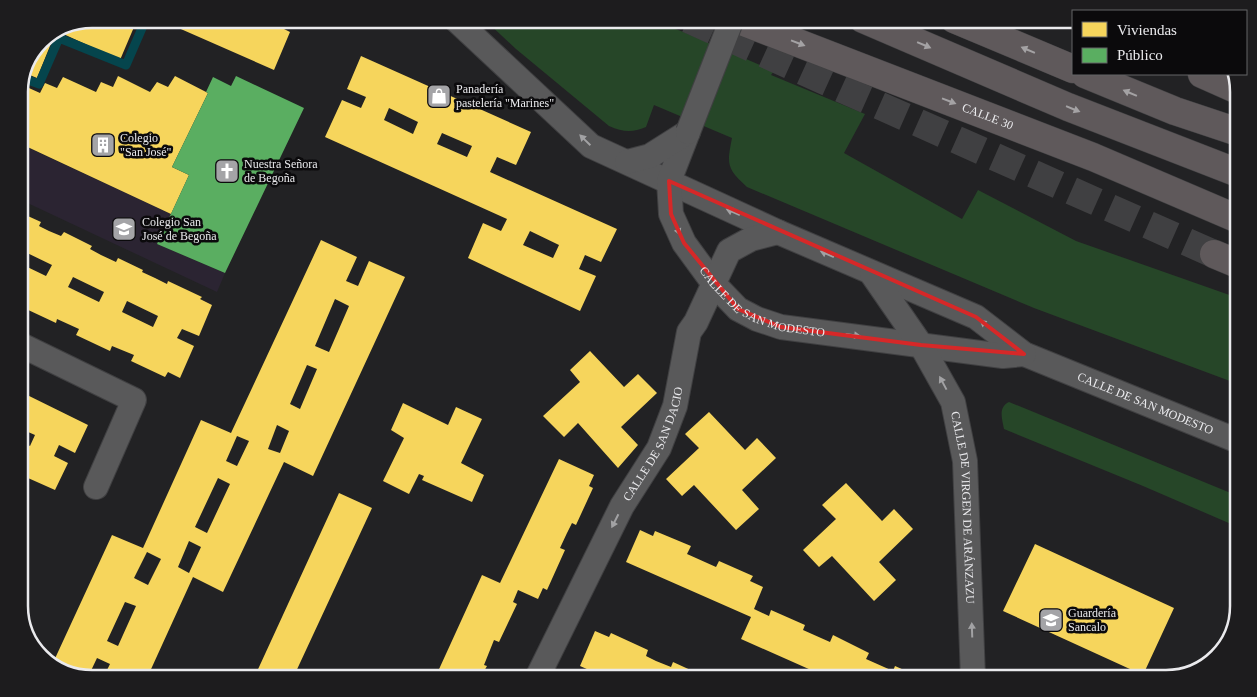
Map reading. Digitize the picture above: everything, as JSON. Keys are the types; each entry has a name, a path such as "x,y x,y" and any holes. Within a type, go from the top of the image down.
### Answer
{"highway":[{"name":"CALLE 30","path":"757,28 1093,157 1229,215"},
{"path":"884,28 1068,107 1229,170"},
{"path":"975,28 1072,69"},
{"path":"1087,75 1175,111 1229,136"},
{"path":"1205,75 1229,86"},
{"path":"1206,75 1228,83"},
{"path":"1175,111 1229,129"},
{"path":"1093,157 1229,207"}],"street":[{"name":"CALLE DE SAN MODESTO","path":"465,28 591,146 872,274 976,317 1024,354 1230,438"},
{"path":"670,181 730,28"},
{"path":"628,162 650,156 688,132"},
{"name":"CALLE DE SAN MODESTO","path":"670,181 671,214 684,243 714,284 738,309 757,319 781,326 1003,356 1024,354"},
{"name":"CALLE DE SAN DACIO","path":"541,670 622,506 659,448 675,406 689,332 696,322 729,251 751,238 778,232"},
{"path":"872,274 921,345"},
{"name":"CALLE DE VIRGEN DE ARÁNZAZU","path":"921,345 953,402 965,461 973,670"},
{"path":"28,348 134,400 96,487"}],"highlighted area":[{"path":"669,181 976,317 1024,354 921,345 781,327 738,309 684,243 671,214"}],"shaded area":[{"name":"Colegio San José de Begoña","path":"28,148 171,214 157,244 225,273 217,292 28,203"}],"green space":[{"path":"494,28 672,28 774,71 771,75 865,114 844,153 962,219 978,190 1076,241 1229,295 1230,381 1034,308 747,187 735,175 730,165 729,154 732,138 654,105 646,127 628,131 609,126 516,49"},
{"path":"1009,402 1230,493 1230,523 1004,429 1002,410"}],"building: Viviendas":[{"path":"134,28 120,60 64,34 79,29"},
{"path":"178,28 282,28 290,32 274,70"},
{"path":"52,41 37,78 30,75 34,63"},
{"path":"361,56 531,132 516,165 497,157 490,172 617,229 601,262 585,255 579,269 596,276 580,311 468,258 483,223 501,231 507,219 325,137 342,100 361,108 366,97 347,89","holes":["389,108 418,122 413,134 384,120","442,133 472,146 467,157 437,144","530,231 559,245 553,258 523,245"]},
{"name":"Colegio \"San José\"","path":"118,76 150,92 157,82 168,87 175,76 208,93 172,167 189,175 171,214 28,147 28,88 40,93 45,83 57,88 63,77 96,92 101,82 113,87"},
{"path":"28,216 41,222 39,226 49,231 61,236 64,232 92,246 90,249 101,255 116,262 118,258 167,284 168,281 202,297 200,299 212,305 199,336 182,329 177,338 194,346 180,378 168,372 165,377 131,361 134,355 112,346 110,351 76,335 79,329 57,319 56,323 28,310 28,267 46,276 52,265 28,253","holes":["73,277 104,292 99,302 68,287","127,301 158,316 153,327 122,312"]},
{"path":"321,240 357,257 346,281 358,286 369,261 405,277 313,476 284,462 223,592 193,577 151,670 107,670 110,664 97,658 91,670 67,665 55,658 112,535 143,548 201,420 231,433","holes":["335,299 349,306 329,352 315,346","307,365 317,369 300,409 290,404","277,425 289,431 280,453 268,449","237,436 249,441 237,466 226,461","218,478 230,484 207,533 195,527","189,541 201,547 189,573 178,567","147,552 161,559 148,585 134,578","125,602 136,606 118,646 107,641"]},
{"path":"590,351 624,387 638,374 657,393 621,427 638,445 618,468 578,423 564,437 543,416 580,382 570,370"},
{"path":"28,395 88,425 75,453 59,445 54,456 68,463 55,490 28,478 28,445 30,446 35,435 28,432"},
{"path":"403,403 448,425 456,407 482,419 461,463 484,475 472,502 422,480 424,476 419,474 409,494 383,481 404,438 391,430"},
{"path":"709,412 745,450 757,438 776,458 742,490 759,509 736,530 694,485 682,496 666,479 699,448 685,434"},
{"path":"559,459 594,475 589,486 593,488 576,525 572,523 560,548 565,550 547,590 543,588 538,599 518,590 513,602 517,604 499,642 494,640 484,665 487,666 485,670 439,670 482,575 500,583"},
{"path":"846,483 882,521 894,509 913,529 879,562 896,580 874,601 832,556 819,567 803,550 836,519 822,505"},
{"path":"339,493 372,508 297,670 258,670"},
{"path":"640,530 653,536 655,531 691,546 687,554 716,567 719,561 753,576 750,581 763,587 754,609 769,616 771,610 805,625 803,630 830,642 833,635 869,653 866,659 891,670 811,670 741,639 751,617 626,562"},
{"path":"1035,544 1174,608 1145,670 1132,670 1003,611"},
{"path":"595,631 609,637 611,633 648,650 646,656 656,661 671,667 673,662 690,670 589,670 580,666"},
{"path":"895,666 904,670 893,670"}],"building: Público":[{"name":"Nuestra Señora de Begoña","path":"236,76 304,108 225,273 157,244 189,175 172,167 208,93 206,92 213,77 231,86"}],"waterway":[{"path":"29,80 39,84 59,38 126,65 142,28"}],"tunnel":[{"path":"708,28 1214,254"}],"place":[{"name":"Panadería pastelería \"Marines\"","path":"439,96"},
{"name":"Colegio \"San José\"","path":"103,145"},
{"name":"Nuestra Señora de Begoña","path":"227,171"},
{"name":"Colegio San José de Begoña","path":"124,229"},
{"name":"Guardería Sancalo","path":"1051,620"}]}
